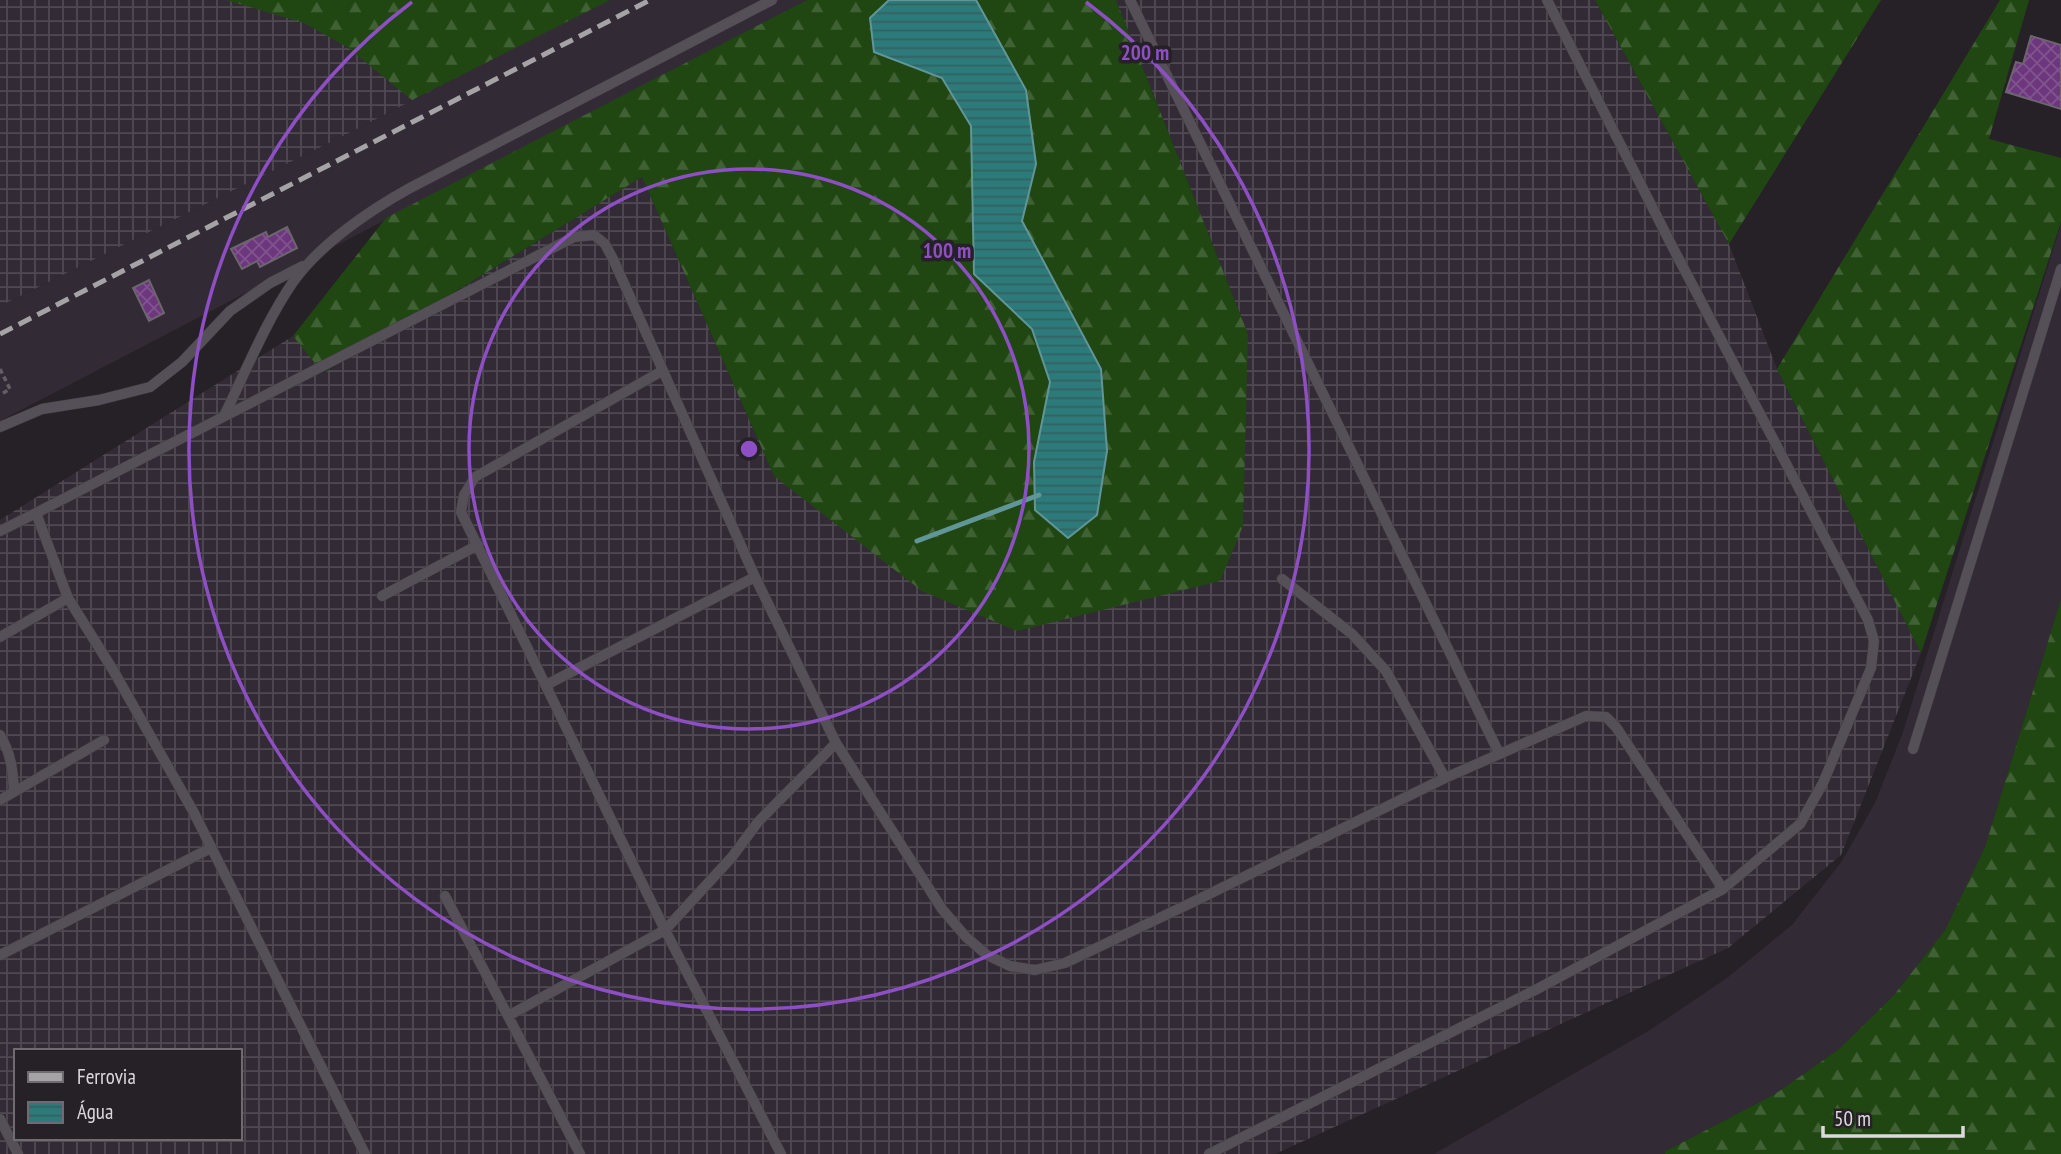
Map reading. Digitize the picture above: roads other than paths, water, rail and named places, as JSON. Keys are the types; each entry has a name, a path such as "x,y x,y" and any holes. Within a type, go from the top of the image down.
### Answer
{"lane":[{"path":"224,416 278,306 295,279 345,230 382,204 772,0"},
{"path":"1130,0 1499,753"},
{"path":"1209,1154 1539,988 1723,889 1800,824 1823,783 1871,668 1874,641 1868,620 1547,0"},
{"path":"0,531 574,236 594,235 605,244 625,284 755,578 836,743 942,909 966,937 987,955 1010,966 1035,970 1065,963 1445,778 1586,716 1606,717 1616,727 1723,889"},
{"path":"0,427 42,409 99,400 150,387 182,362 239,304 270,283 310,263"},
{"path":"1913,749 2061,269"},
{"path":"662,371 475,477 464,495 461,512 665,930 781,1154"},
{"path":"36,513 68,598 113,670 211,848 365,1154"},
{"path":"382,596 478,545"},
{"path":"546,685 755,578"},
{"path":"1282,579 1352,634 1386,671 1445,778"},
{"path":"0,637 68,598"},
{"path":"0,735 12,766 14,792"},
{"path":"0,800 104,740"},
{"path":"508,1016 665,930 732,857 758,822 836,743"},
{"path":"0,955 211,848"},
{"path":"445,896 580,1154"},
{"path":"0,1119 18,1154"}],"water":[{"path":"889,0 976,0 1026,90 1036,164 1022,221 1101,369 1107,451 1097,515 1068,538 1035,510 1034,462 1050,382 1032,329 974,274 971,126 942,78 874,52 870,18"}],"waterway":[{"path":"917,541 1039,495"}],"railway":[{"path":"0,334 650,0"}]}
